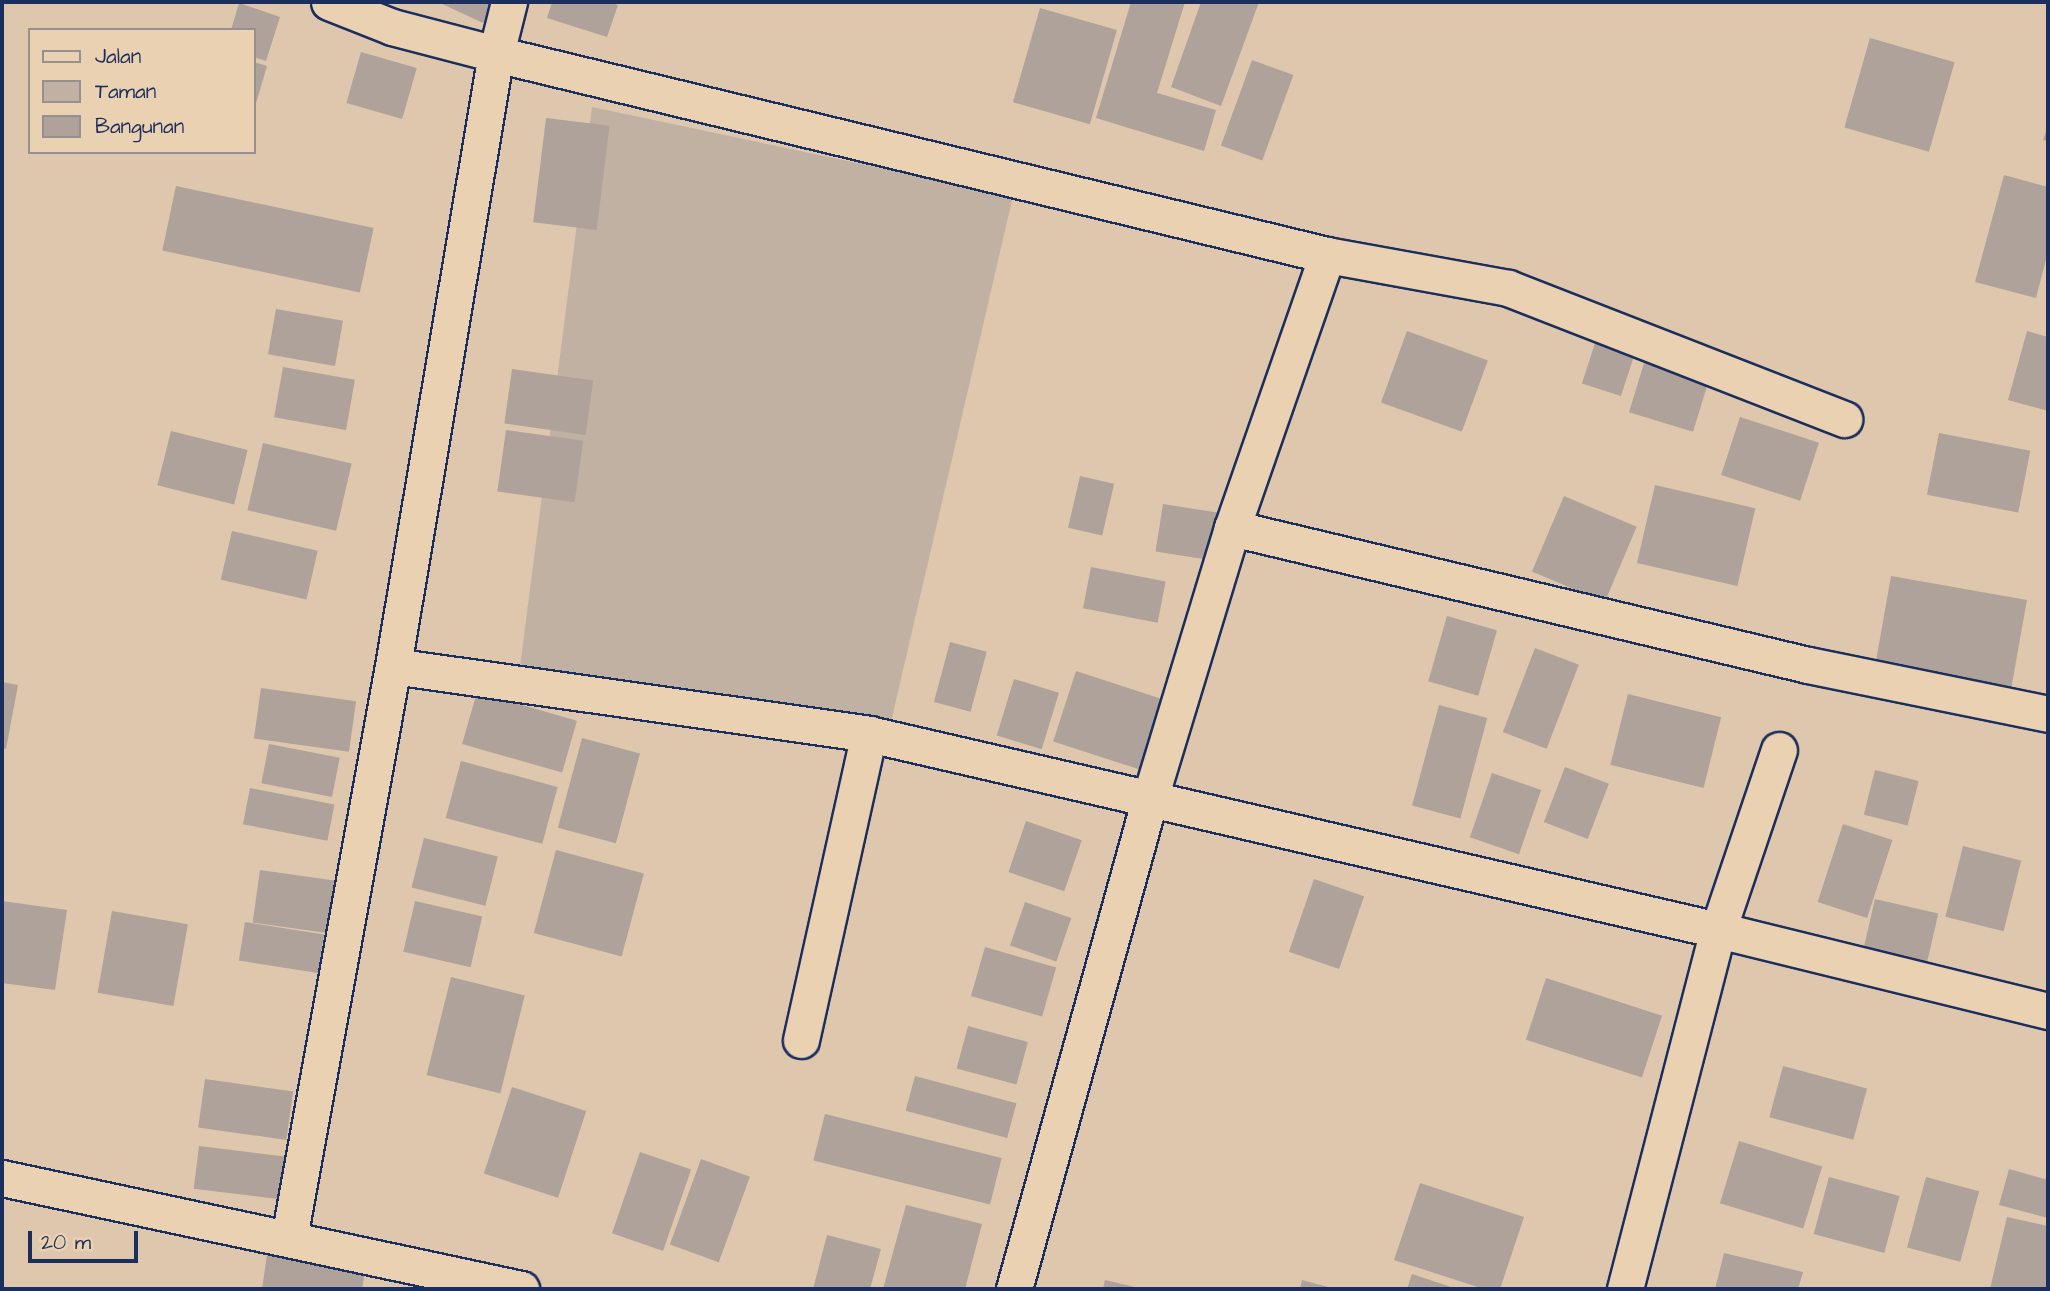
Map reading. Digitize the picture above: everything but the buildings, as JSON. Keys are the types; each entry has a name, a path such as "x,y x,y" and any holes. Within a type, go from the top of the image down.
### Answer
{"street":[{"path":"329,2 392,27 496,54 1327,255 1508,289 1844,419"},
{"path":"289,1238 393,666 496,54 509,2"},
{"path":"1014,1289 1150,798 1232,527 1327,255"},
{"path":"1232,527 1808,666 2048,714"},
{"path":"393,666 869,734 1718,930 2048,1011"},
{"path":"802,1040 869,734"},
{"path":"1625,1289 1718,930 1779,750"},
{"path":"2,1178 521,1289"}],"green space":[{"path":"592,107 1013,196 891,722 520,667"}]}
